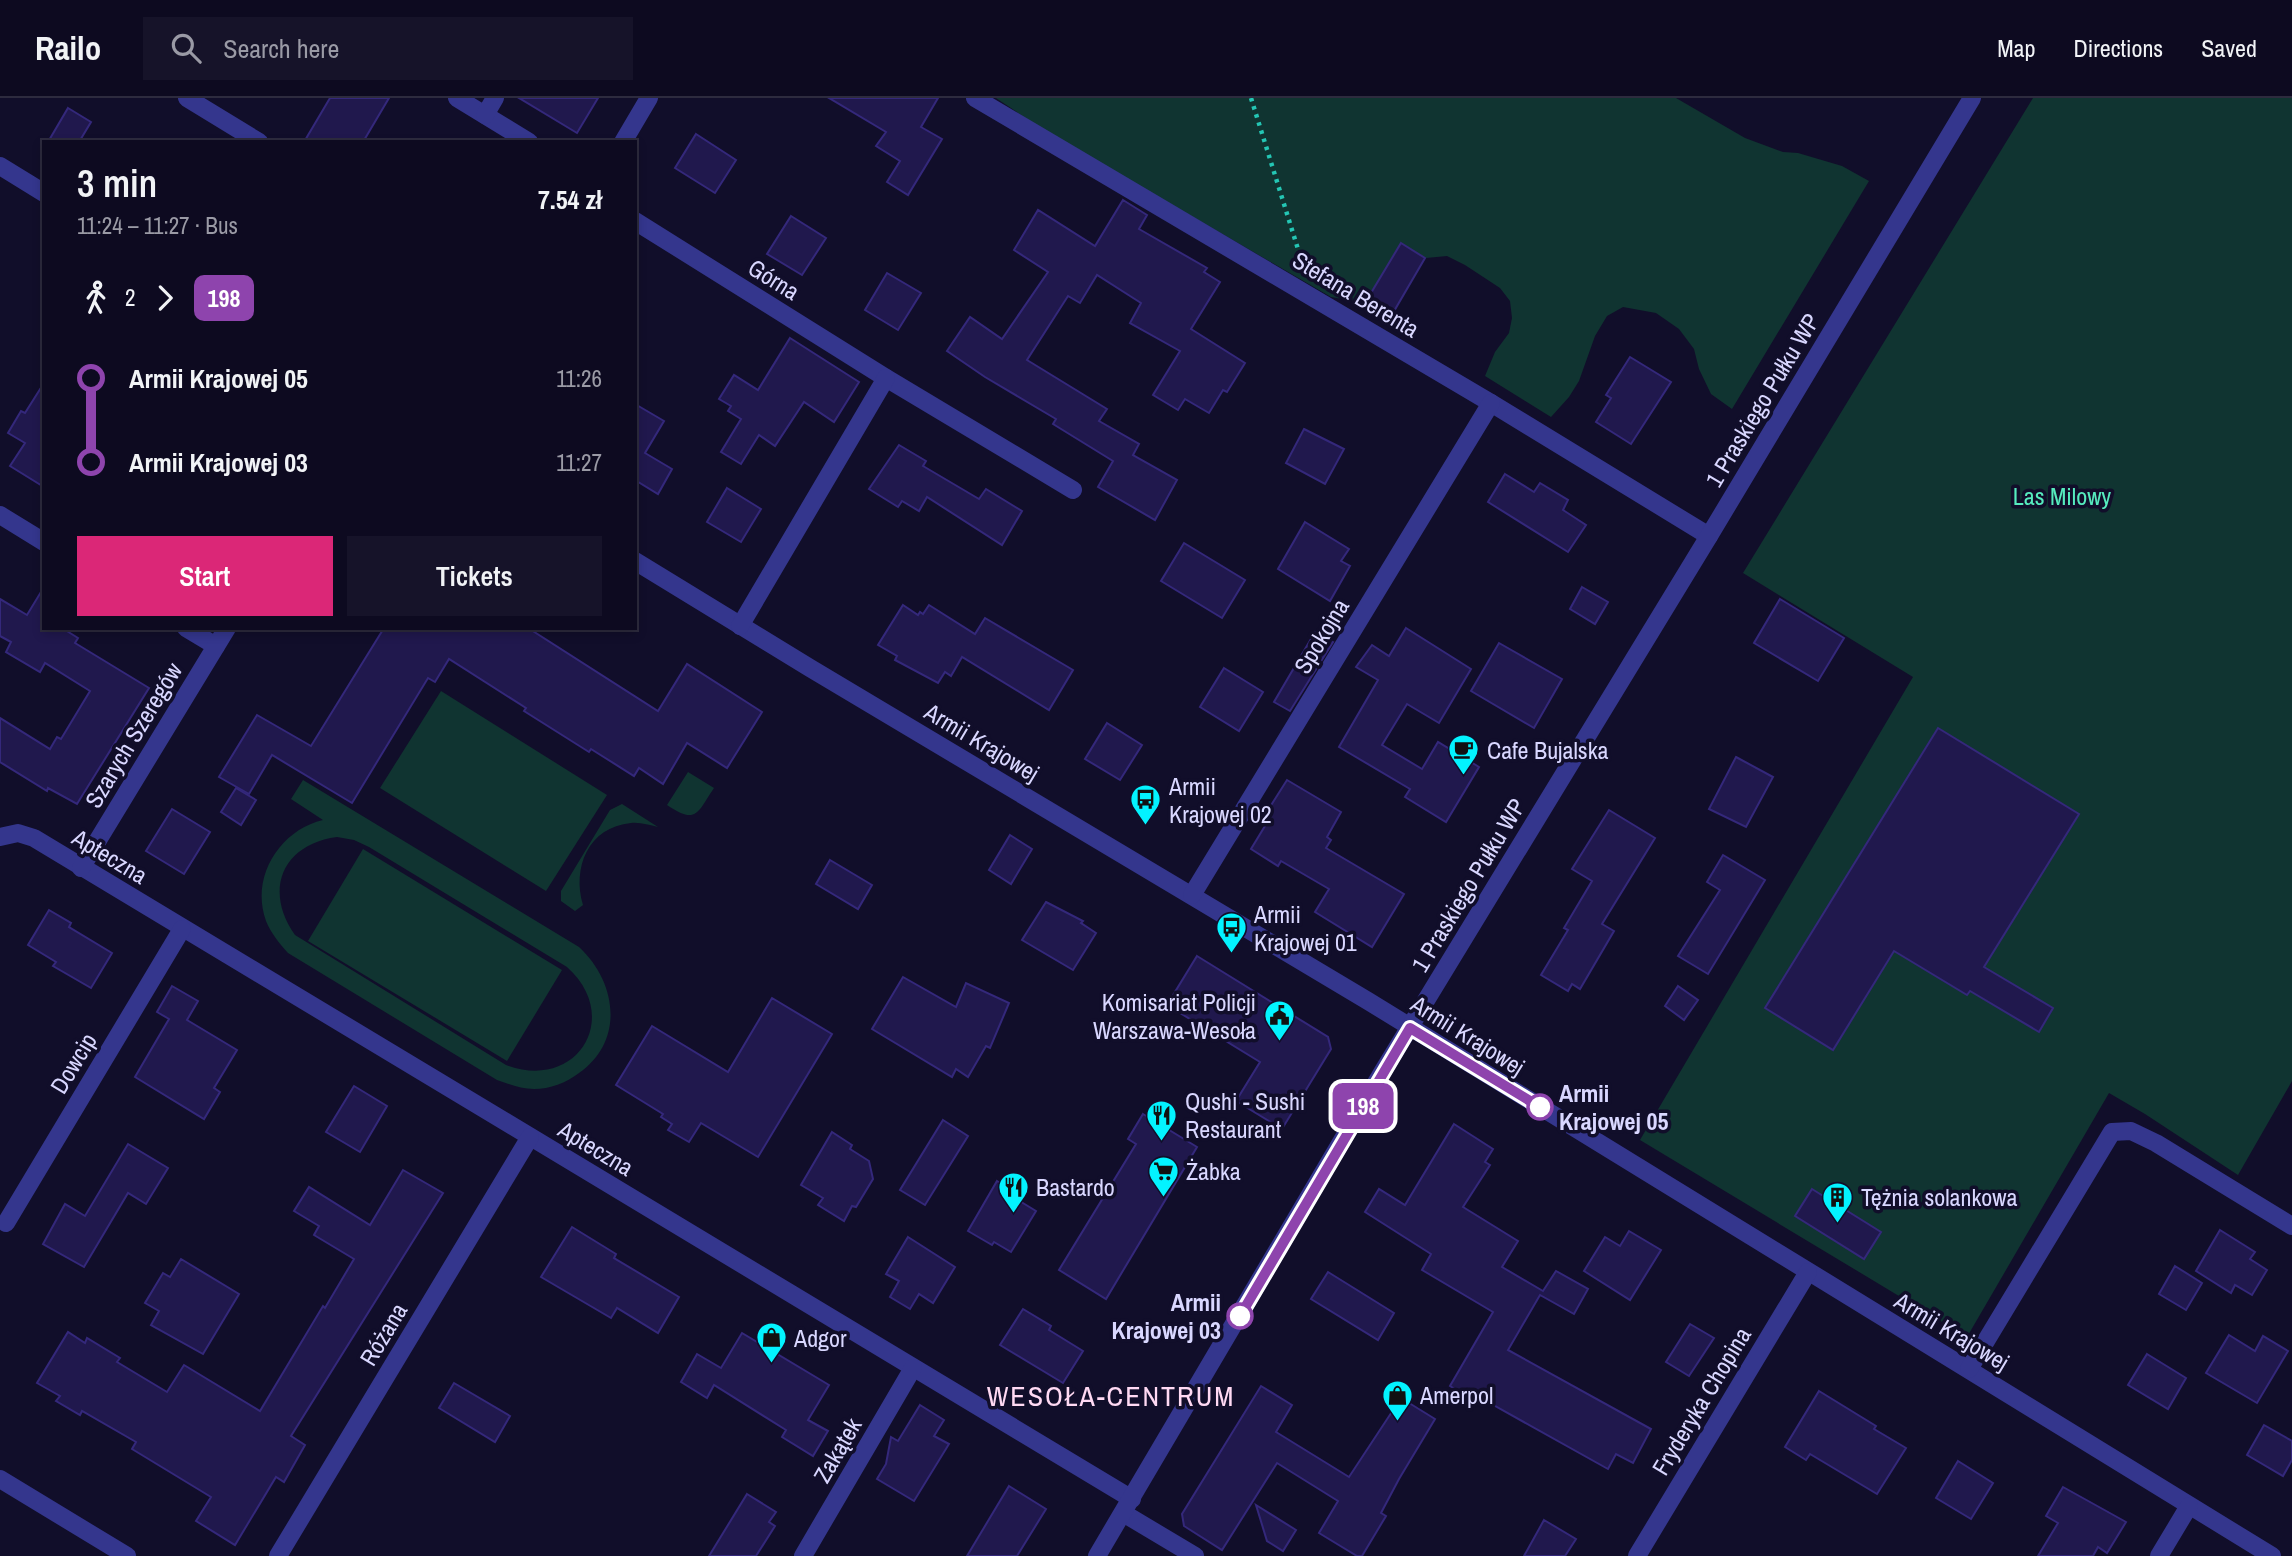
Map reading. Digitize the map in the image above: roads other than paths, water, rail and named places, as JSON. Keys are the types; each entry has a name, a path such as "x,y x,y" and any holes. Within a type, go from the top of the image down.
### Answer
{"street":[{"path":"187,98 257,140"},
{"path":"457,98 525,140"},
{"path":"485,115 495,98"},
{"path":"624,140 649,98"},
{"name":"Stefana Berenta","path":"975,98 1312,296 1709,536"},
{"name":"1 Praskiego Pułku WP","path":"1097,1556 1410,1028 1972,98"},
{"path":"0,166 42,192"},
{"name":"Górna","path":"637,222 886,379 1073,490"},
{"path":"740,626 886,379"},
{"name":"Spokojna","path":"1192,895 1491,403"},
{"path":"0,516 42,541"},
{"name":"Armii Krajowej","path":"637,562 1368,1001 2272,1556"},
{"path":"189,630 216,646"},
{"name":"Szarych Szeregów","path":"81,868 226,630"},
{"name":"Apteczna","path":"0,837 18,833 34,838 914,1368 1128,1506 1195,1556"},
{"name":"Dowcip","path":"6,1223 182,929"},
{"path":"1969,1369 2112,1132 2131,1130 2156,1143 2292,1226"},
{"name":"Różana","path":"278,1556 530,1137"},
{"name":"Fryderyka Chopina","path":"1637,1556 1808,1272"},
{"name":"Zakątek","path":"803,1556 914,1368"},
{"path":"0,1479 127,1556"},
{"path":"2160,1556 2189,1506"}],"place":[{"name":"Cafe Bujalska","path":"1464,777"},
{"name":"Armii Krajowej 02","path":"1146,827"},
{"name":"Armii Krajowej 01","path":"1231,955"},
{"name":"Komisariat Policji Warszawa-Wesoła","path":"1279,1043"},
{"name":"Armii Krajowej 05","path":"1540,1107"},
{"name":"Qushi - Sushi Restaurant","path":"1162,1142"},
{"name":"Żabka","path":"1163,1198"},
{"name":"Bastardo","path":"1013,1214"},
{"name":"Tężnia solankowa","path":"1838,1224"},
{"name":"Armii Krajowej 03","path":"1240,1316"},
{"name":"Adgor","path":"771,1365"},
{"name":"Amerpol","path":"1397,1422"}],"district":[{"name":"WESOŁA-CENTRUM","path":"1111,1396"}],"park label":[{"name":"Las Milowy","path":"2062,496"}]}
